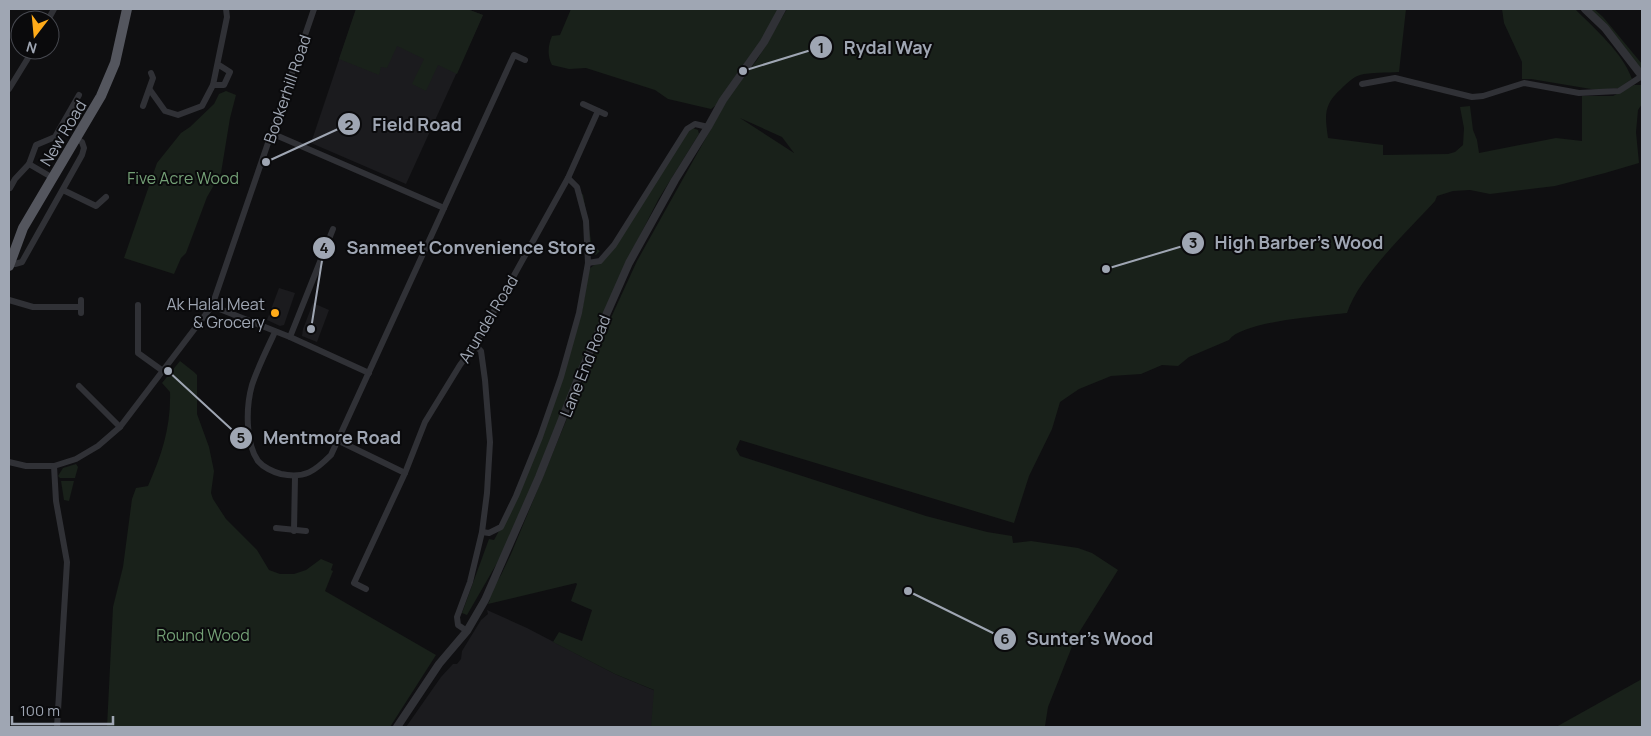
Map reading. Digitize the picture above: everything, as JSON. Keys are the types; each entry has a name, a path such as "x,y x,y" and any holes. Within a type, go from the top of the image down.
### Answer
{"highway":[{"name":"New Road","path":"9,265 23,228 101,96 114,63 126,9"}],"street":[{"path":"150,90 166,111 178,114 202,106 213,86 227,17 226,9"},
{"name":"Bookerhill Road","path":"9,462 26,466 54,466 76,459 98,446 120,427 212,306 314,9"},
{"name":"Lane End Road","path":"397,727 442,661 467,631 485,600 562,423 628,263 723,100 764,42 782,9"},
{"path":"1362,84 1395,78 1472,97 1483,96 1524,83 1579,93 1619,91 1642,76 1604,28 1585,9"},
{"path":"274,332 252,386 248,409 249,438 258,461 273,472 295,477 315,470 332,455 514,55 525,60"},
{"path":"9,89 26,60"},
{"path":"213,86 224,85 230,72 218,64"},
{"path":"143,106 153,78 151,73"},
{"path":"10,188 15,179 29,164 36,145 55,137 78,95"},
{"path":"583,104 605,114"},
{"name":"Arundel Road","path":"366,589 354,583 405,473 425,422 474,345 568,178 598,111"},
{"path":"588,263 600,261 614,245 687,130 695,124 708,127"},
{"path":"271,133 444,208"},
{"path":"9,265 22,262 82,155 84,148 82,142 77,139"},
{"path":"29,164 53,178"},
{"path":"482,532 489,533 501,527 516,496 540,437 561,377 579,313 588,263 586,221 577,186 568,178"},
{"path":"63,190 96,206 106,197"},
{"path":"290,337 333,229"},
{"path":"9,300 33,307 81,310 81,300"},
{"path":"138,305 138,354 163,371"},
{"path":"212,306 290,337 369,372"},
{"path":"467,631 458,625 458,617 470,582 482,532 487,493 490,442 481,351 474,345"},
{"path":"79,386 120,427"},
{"path":"339,441 405,473"},
{"path":"54,466 56,501 67,562 57,727"},
{"path":"294,531 295,477"},
{"path":"276,528 306,531"}],"shaded area":[{"path":"356,9 467,9 483,15 406,184 311,143"},
{"path":"279,288 295,293 284,325 280,326 267,320"},
{"path":"313,303 329,310 317,342 302,336"},
{"path":"487,610 527,628 615,674 663,694 662,727 406,727 441,677 453,664 457,664 461,659 462,651 481,620 488,614"}],"green space":[{"path":"356,9 467,9 483,15 457,74 438,65 426,91 412,84 424,59 397,46 387,68 381,67 379,75 339,59"},
{"path":"571,9 780,9 754,53 719,103 711,109 668,99 655,90 586,68 569,69 552,65 549,47 552,36 560,35"},
{"path":"787,9 1406,9 1399,72 1360,75 1345,85 1328,106 1326,123 1328,138 1383,145 1383,155 1448,154 1455,152 1463,145 1464,128 1460,107 1470,106 1473,130 1479,153 1556,138 1582,141 1582,96 1613,96 1634,85 1642,85 1642,104 1638,110 1636,132 1639,163 1555,186 1490,194 1470,190 1453,191 1437,196 1435,201 1373,269 1353,299 1347,313 1302,318 1250,328 1229,340 1189,357 1178,366 1162,365 1141,374 1111,376 1079,389 1060,402 1052,429 1029,476 1014,523 740,440 736,449 740,456 926,516 987,532 1012,536 1013,543 1031,541 1078,548 1092,553 1118,570 1075,639 1048,707 1046,727 651,727 654,690 615,674 553,642 559,632 582,641 592,610 571,601 576,583 488,604 490,600 486,599 511,554 587,370 637,261 731,93 757,60","holes":["740,118 782,137 794,153"]},
{"path":"1502,9 1575,9 1615,50 1628,69 1632,79 1619,88 1597,90 1522,79 1522,62 1504,23"},
{"path":"1587,9 1594,9 1603,17 1642,64 1642,73"},
{"name":"Five Acre Wood","path":"226,91 236,95 230,118 221,173 207,197 186,253 181,258 174,274 124,258 157,163 181,133 214,104 219,94"},
{"path":"693,128 698,130 699,134 658,200 624,267 508,544 467,615 462,613 489,539 494,540 510,511 563,376 582,311 589,269 607,255 687,132"},
{"path":"583,194 592,246 600,251 596,255 589,249 581,195"},
{"name":"Round Wood","path":"180,361 197,375 197,414 209,447 214,471 211,493 213,499 226,519 257,550 269,570 280,574 294,574 306,570 321,559 333,564 331,570 333,571 325,591 436,655 390,727 107,727 113,607 123,567 132,499 136,488 148,486 165,440 169,417 170,392 162,383"},
{"path":"76,464 78,467 75,478 60,478 58,476 63,468"},
{"path":"61,481 74,481 69,501 64,500"},
{"path":"1642,679 1642,727 1556,727"}],"place":[{"name":"Rydal Way","path":"743,71"},
{"name":"Field Road","path":"266,162"},
{"name":"High Barber's Wood","path":"1106,269"},
{"name":"Ak Halal Meat & Grocery","path":"275,313"},
{"name":"Sanmeet Convenience Store","path":"311,329"},
{"name":"Mentmore Road","path":"168,371"},
{"name":"Sunter's Wood","path":"908,591"}]}
